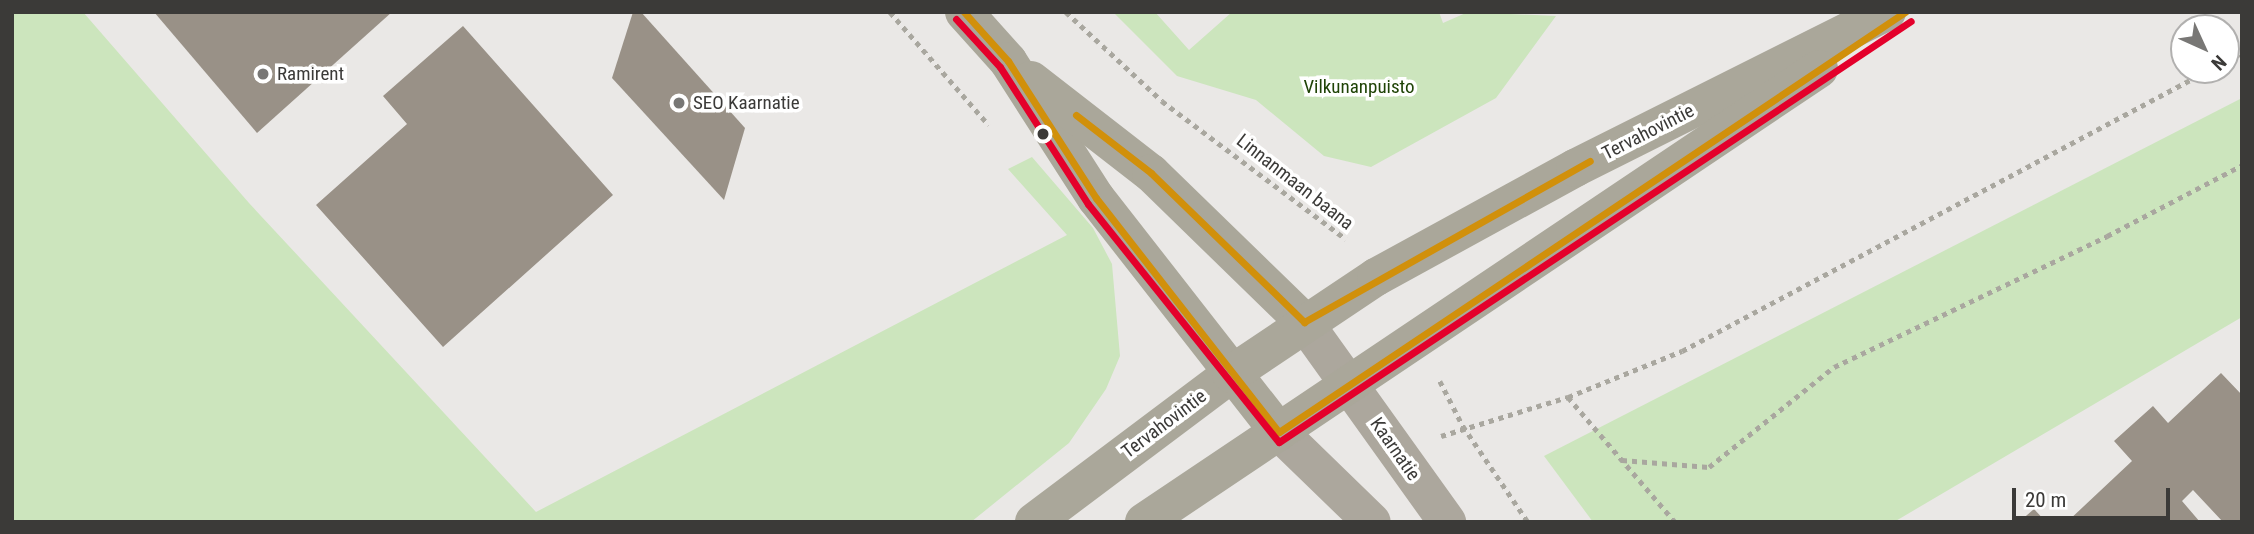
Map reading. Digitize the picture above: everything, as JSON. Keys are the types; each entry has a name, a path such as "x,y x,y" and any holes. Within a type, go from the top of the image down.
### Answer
{"main road":[{"name":"Kaarnatie","path":"964,12 1008,61 1096,198 1279,432"},
{"name":"Tervahovintie","path":"1034,522 1304,321 1376,278 1576,168 1887,12"},
{"name":"Tervahovintie","path":"1144,522 1905,12"},
{"name":"Kaarnatie","path":"1008,61 1151,173 1304,321"}],"street":[{"name":"Kaarnatie","path":"1304,321 1351,383 1447,522"},
{"name":"Kaarnatie","path":"1279,432 1371,522"}],"path":[{"path":"890,12 996,132"},
{"name":"Linnanmaan baana","path":"1066,12 1162,100 1354,246 1376,278"},
{"path":"1463,426 1568,397 1682,351 2183,84"},
{"path":"1622,460 1709,467 1834,367 2108,236 2242,165"},
{"path":"1415,341 1463,426 1528,522"},
{"path":"1568,397 1675,522"}],"green space":[{"path":"12,12 83,12 249,203 536,512 1067,235 1008,169 1032,157 1093,228 1112,264 1120,356 1106,389 1069,443 971,522 12,522"},
{"name":"Vilkunanpuisto","path":"1113,12 1155,12 1189,50 1232,12 1439,12 1443,23 1468,12 1556,16 1496,98 1371,167 1324,156 1256,100 1177,76"},
{"path":"2242,98 2242,317 1894,522 1593,522 1544,456"}],"building":[{"name":"Ramirent","path":"154,12 392,12 257,133"},
{"name":"SEO Kaarnatie","path":"633,12 641,12 745,128 724,200 612,78"},
{"path":"463,26 613,195 443,347 316,205 407,124 383,96"},
{"path":"2221,373 2242,395 2242,522 2223,522 2193,490 2182,501 2200,522 2067,522 2132,461 2114,441 2153,406 2168,423"},
{"path":"2034,509 2046,522 2019,522"}],"transit line":[{"path":"964,12 1008,61 1096,198 1279,432 1905,12"},
{"path":"956,19 1000,67 1088,204 1279,442 1911,21"},
{"path":"1076,115 1151,173 1304,322"},
{"path":"1304,322 1590,161"}],"place":[{"name":"Ramirent","path":"263,74"},
{"name":"SEO Kaarnatie","path":"679,103"}]}
